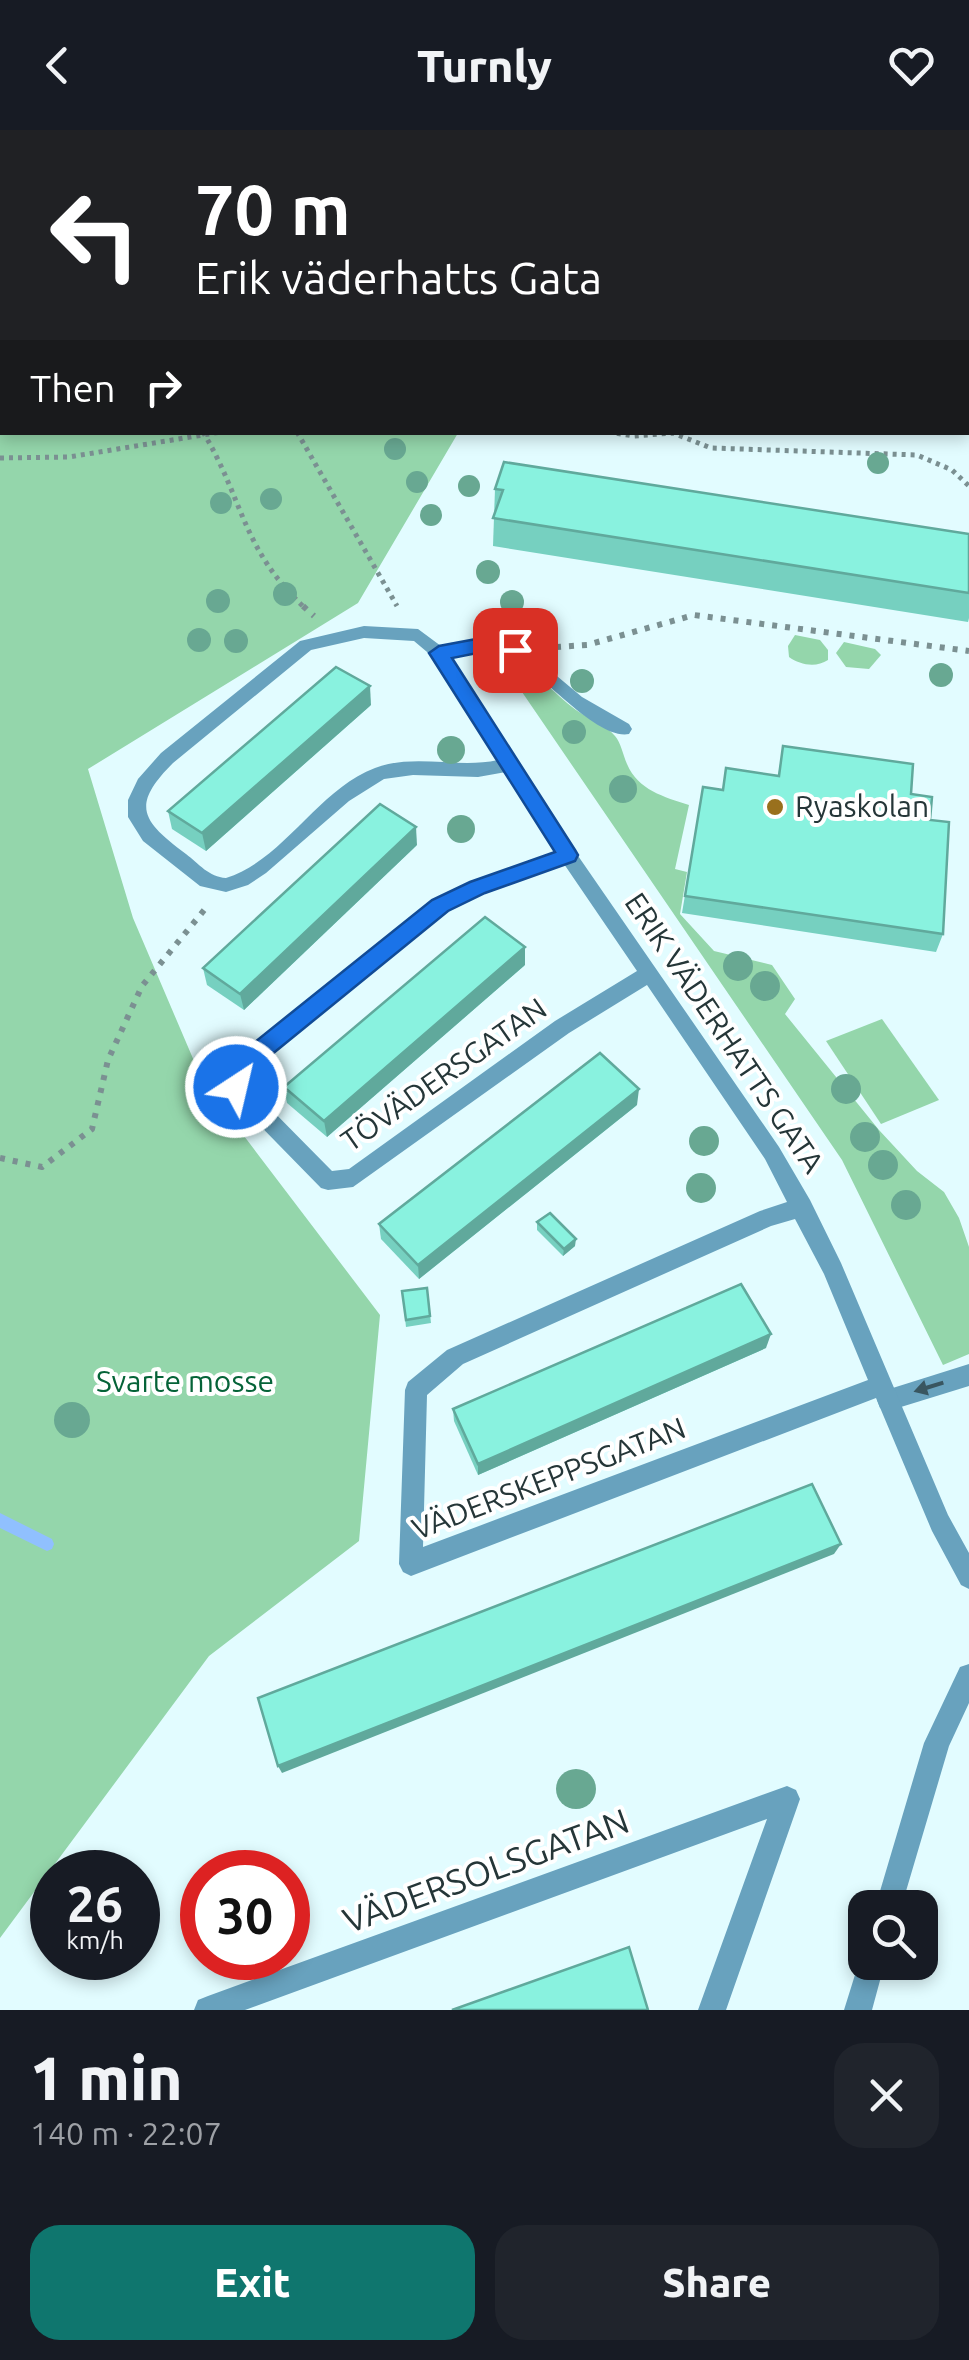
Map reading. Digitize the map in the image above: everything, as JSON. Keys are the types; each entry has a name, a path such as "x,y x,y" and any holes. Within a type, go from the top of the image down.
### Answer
{"street":[{"path":"418,635 364,632 337,636 306,644 272,669 148,777 139,796 136,816 149,836 205,880 226,885 250,874 352,790 378,774 440,768 492,771 510,764"},
{"name":"ERIK VÄDERHATTS GATA","path":"418,635 439,653 568,855 772,1153 803,1207 940,1523 969,1577"},
{"path":"439,653 492,643 515,650 576,701 623,729"},
{"name":"TÖVÄDERSGATAN","path":"568,855 477,888 440,906 238,1068 236,1087 328,1181 353,1178 562,1027 650,974"},
{"name":"VÄDERSKEPPSGATAN","path":"803,1207 766,1218 455,1356 416,1390 410,1564 885,1392"},
{"path":"885,1392 969,1375"},
{"path":"893,1890 937,1744 969,1676"},
{"name":"VÄDERSOLSGATAN","path":"208,2010 788,1799 712,2010"},
{"path":"858,2010 867,1980"}],"path":[{"path":"0,458 69,457 198,435"},
{"path":"204,435 270,578 337,636"},
{"path":"299,435 404,619 418,635"},
{"path":"678,435 711,448 916,456 952,470 969,486"},
{"path":"515,650 587,644 694,615 969,651"},
{"path":"0,1158 42,1167 82,1141 92,1129 108,1060 142,986 226,885"}],"green space":[{"name":"Svarte mosse","path":"0,435 457,435 358,603 88,769 133,918 203,1082 380,1315 359,1541 209,1656 65,1850 30,1850 30,1898 0,1938"},
{"path":"795,635 820,640 828,650 828,660 808,664 789,657 788,646"},
{"path":"844,642 875,649 881,655 869,669 846,667 836,653"},
{"path":"494,654 528,669 576,710 611,732 632,773 645,786 689,805 675,869 687,872 680,914 714,951 772,965 795,999 785,1014 879,1130 917,1171 944,1192 969,1247 969,1354 943,1365 842,1160 498,657 475,664"},
{"path":"882,1019 939,1100 881,1124 826,1041"}],"building":[{"path":"504,462 969,534 969,593 493,518 503,490 495,489"},
{"path":"336,667 370,686 202,833 168,811"},
{"path":"783,746 913,764 911,794 932,797 930,820 949,822 943,934 685,896 703,787 723,790 726,768 779,776"},
{"path":"380,804 416,827 240,994 203,968"},
{"path":"485,917 525,947 324,1121 284,1087"},
{"path":"600,1053 639,1089 418,1265 379,1224"},
{"path":"550,1213 576,1239 564,1249 537,1222"},
{"path":"741,1284 771,1334 478,1464 453,1409"},
{"path":"427,1288 430,1316 406,1320 402,1291"},
{"path":"812,1484 841,1544 278,1766 258,1698"},
{"path":"629,1947 648,2010 452,2010"}],"waterway":[{"path":"0,1520 47,1544"}],"place":[{"name":"Ryaskolan","path":"775,807"}],"route":[{"path":"236,1087 238,1068 440,906 477,888 568,855 439,653 492,643 515,650"}]}
